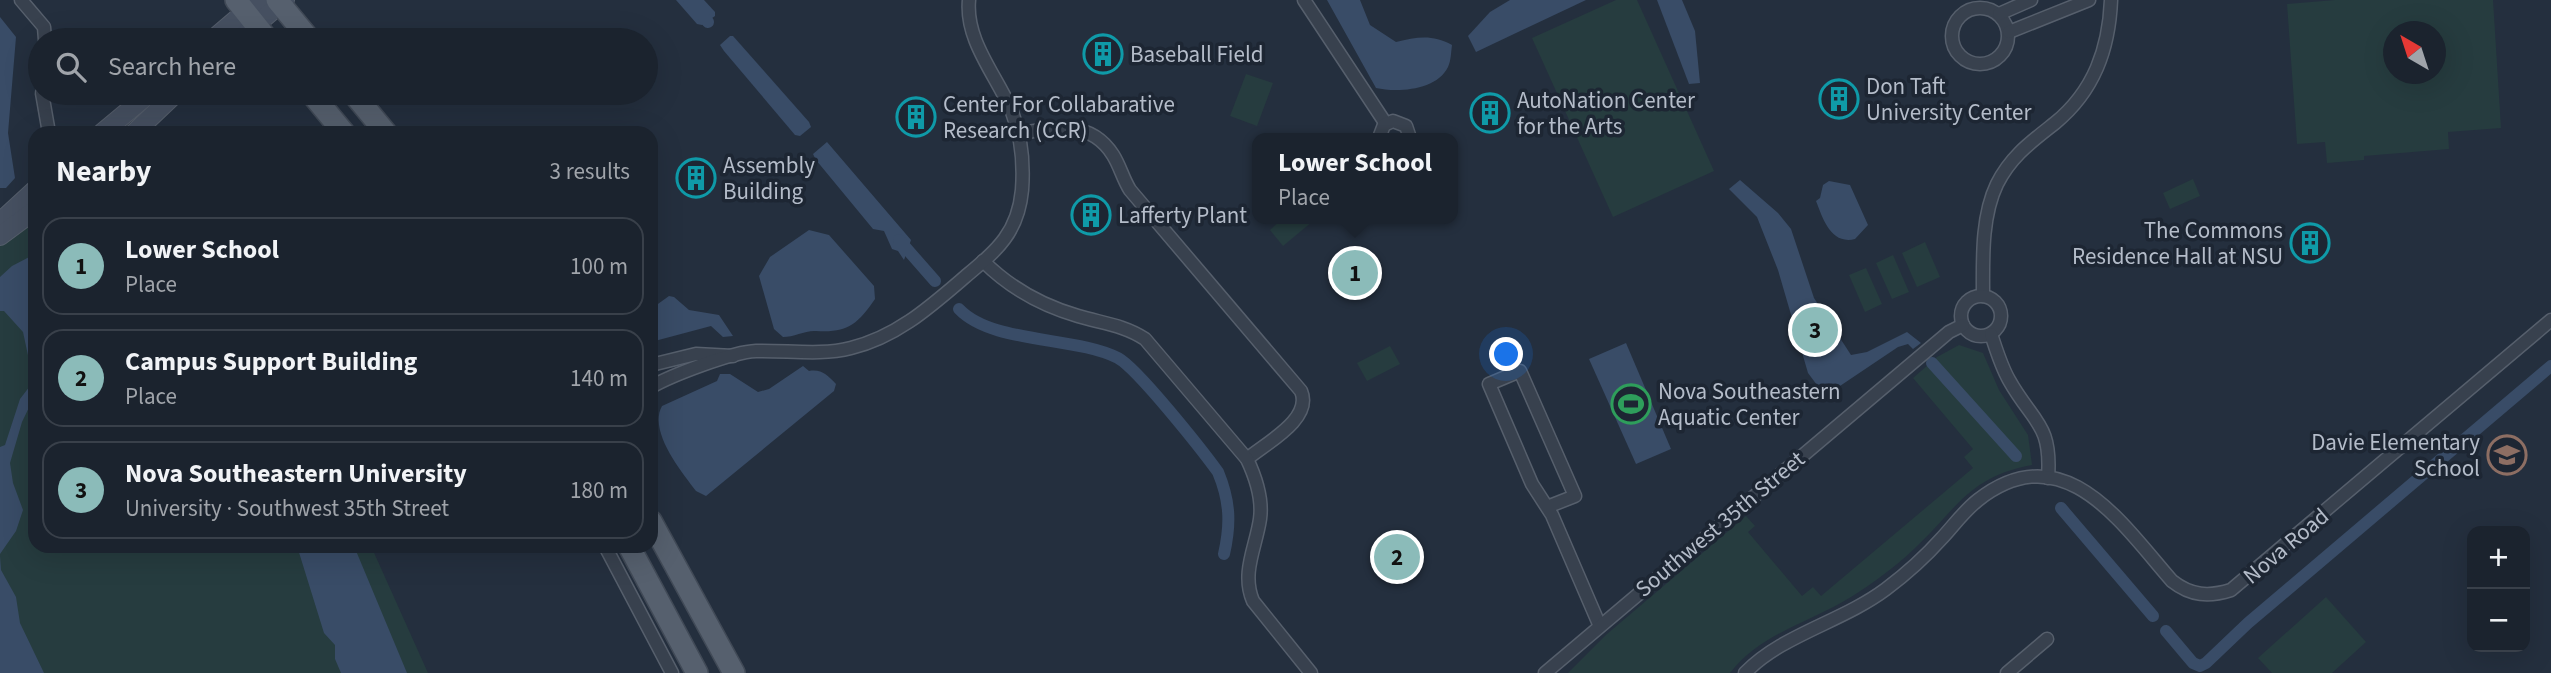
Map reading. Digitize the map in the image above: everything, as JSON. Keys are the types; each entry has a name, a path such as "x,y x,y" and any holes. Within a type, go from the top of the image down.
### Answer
{"main road":[{"path":"263,10 291,28"},
{"path":"321,105 338,126"},
{"path":"363,105 380,126"},
{"path":"658,534 734,673"},
{"path":"633,553 697,673"}],"street":[{"path":"21,0 44,28"},
{"path":"658,384 733,356 754,351 832,352 886,336 918,317 1005,242 1016,221 1022,193 1023,161 1019,134 972,29 969,0"},
{"path":"1304,0 1385,124"},
{"path":"1999,15 2031,0"},
{"path":"2009,32 2090,0"},
{"path":"1983,296 1986,229 1996,186 2019,150 2066,113 2089,85 2105,50 2111,0"},
{"path":"1984,7 1999,15 2009,32 2005,49 1993,61 1984,64 1967,61 1955,49 1952,32 1960,16 1975,8 1984,7"},
{"path":"232,28 263,10"},
{"path":"248,28 263,10"},
{"path":"44,105 48,126"},
{"path":"110,126 136,105"},
{"path":"140,126 163,105"},
{"path":"119,119 126,126"},
{"path":"1380,133 1385,124 1393,121 1403,123 1409,133"},
{"path":"1019,134 1064,126 1078,128 1102,142 1113,155 1130,190 1301,391 1304,402 1300,415 1247,459"},
{"path":"0,222 28,196"},
{"path":"0,236 28,215"},
{"path":"983,261 1011,285 1051,306 1124,327 1145,339 1247,459 1257,482 1261,507 1249,571 1250,593 1253,601 1311,673"},
{"path":"1983,296 1994,301 2001,312 1999,324 1991,334 1978,336 1963,325 1964,305 1983,296"},
{"name":"Nova Road","path":"2048,478 2073,483 2094,495 2172,582 2185,590 2206,595 2231,590 2551,320"},
{"name":"Southwest 35th Street","path":"1545,673 1949,332 1963,325"},
{"path":"1745,673 1778,646 1835,621 1886,589 1933,547 1966,510 1995,489 2011,482 2048,478 2049,443 2045,430 2008,378 1991,334"},
{"path":"658,363 696,354 733,356"},
{"path":"1547,507 1575,496 1520,371 1489,384 1532,484 1547,507 1600,624"},
{"path":"609,553 672,673"},
{"path":"2007,673 2047,639"}],"green space":[{"path":"1616,0 1637,0 1714,171 1613,217 1532,38"},
{"path":"2335,0 2493,0 2501,128 2448,132 2449,149 2364,156 2364,160 2327,163 2325,142 2297,144 2287,4"},
{"path":"1246,74 1273,83 1257,126 1230,116"},
{"path":"2193,179 2200,196 2170,209 2163,193"},
{"path":"28,221 28,553 374,553 428,673 0,673 0,243"},
{"path":"1277,224 1309,224 1283,246 1270,230"},
{"path":"1925,242 1940,277 1917,287 1902,253"},
{"path":"1893,255 1909,292 1892,299 1876,263"},
{"path":"1866,268 1882,304 1865,312 1849,275"},
{"path":"1959,345 1983,353 1999,390 2028,435 2032,465 2010,470 1978,486 1884,575 1835,606 1771,638 1742,659 1730,673 1568,673 1607,634 1746,516 1755,526 1748,532 1802,596 1813,587 1821,596 1973,468 1964,457 1973,449 1913,378 1937,357"},
{"path":"1390,346 1400,364 1367,381 1357,363"},
{"path":"2326,597 2366,642 2332,673 2272,673 2258,658"}],"water":[{"path":"676,0 704,0 715,12 715,16 702,25 697,24"},
{"path":"1327,0 1360,0 1370,25 1396,42 1424,38 1438,39 1452,45 1448,67 1435,81 1416,88 1376,88"},
{"path":"1510,0 1586,0 1476,52 1468,36 1490,12"},
{"path":"1657,0 1682,0 1695,31 1700,83 1689,84"},
{"path":"0,17 16,37 8,133 15,178 6,188 0,188"},
{"path":"733,36 809,122 811,127 800,136 795,135 724,51 720,45"},
{"path":"827,142 911,240 904,260 898,251 892,249 884,231 873,229 816,160 813,154"},
{"path":"1740,180 1778,213 1791,229 1814,298 1851,355 1867,352 1907,332 1921,343 1913,349 1908,344 1898,347 1834,390 1817,385 1808,373 1778,270 1757,217 1729,189"},
{"path":"1829,181 1850,185 1868,225 1855,239 1847,240 1834,234 1822,215 1816,201 1820,198 1823,185"},
{"path":"809,230 829,235 874,286 875,299 857,321 844,329 783,337 774,329 759,276 770,257"},
{"path":"28,258 28,355 23,332 4,311 0,311 0,277 12,266"},
{"path":"669,296 689,310 719,315 733,336 723,337 711,326 658,340 658,304"},
{"name":"Nova Southeastern Aquatic Center","path":"1626,343 1671,449 1636,464 1589,359"},
{"path":"803,366 809,371 827,375 836,384 834,391 706,496 696,491 675,462 663,439 659,427 662,406 717,381 720,374 730,374 758,392 769,389"},
{"path":"28,389 28,410 10,463 13,483 23,510 16,531 0,554 0,447 5,445 20,399"},
{"path":"299,553 357,553 407,673 341,673 335,659 335,645 324,633"},
{"path":"0,556 1,570 16,597 20,623 44,673 0,673"}],"waterway":[{"path":"689,0 708,22"},
{"path":"899,240 935,281"},
{"path":"959,309 974,320 1012,334 1100,351 1118,358 1140,377 1218,472 1228,512 1224,554"},
{"path":"1932,363 2016,456"},
{"path":"2166,631 2193,663 2200,666 2206,663 2248,623 2551,366"},
{"path":"2061,508 2153,616"}],"place":[{"name":"Baseball Field","path":"1103,54"},
{"name":"Don Taft University Center","path":"1839,99"},
{"name":"AutoNation Center for the Arts","path":"1490,113"},
{"name":"Center For Collabarative Research (CCR)","path":"916,117"},
{"name":"Assembly Building","path":"696,178"},
{"name":"Lafferty Plant","path":"1091,215"},
{"name":"The Commons Residence Hall at NSU","path":"2310,243"},
{"name":"Lower School","path":"1355,273"},
{"name":"Nova Southeastern University","path":"1815,330"},
{"name":"Nova Southeastern Aquatic Center","path":"1631,404"},
{"name":"Davie Elementary School","path":"2507,455"},
{"name":"Campus Support Building","path":"1397,557"}]}
